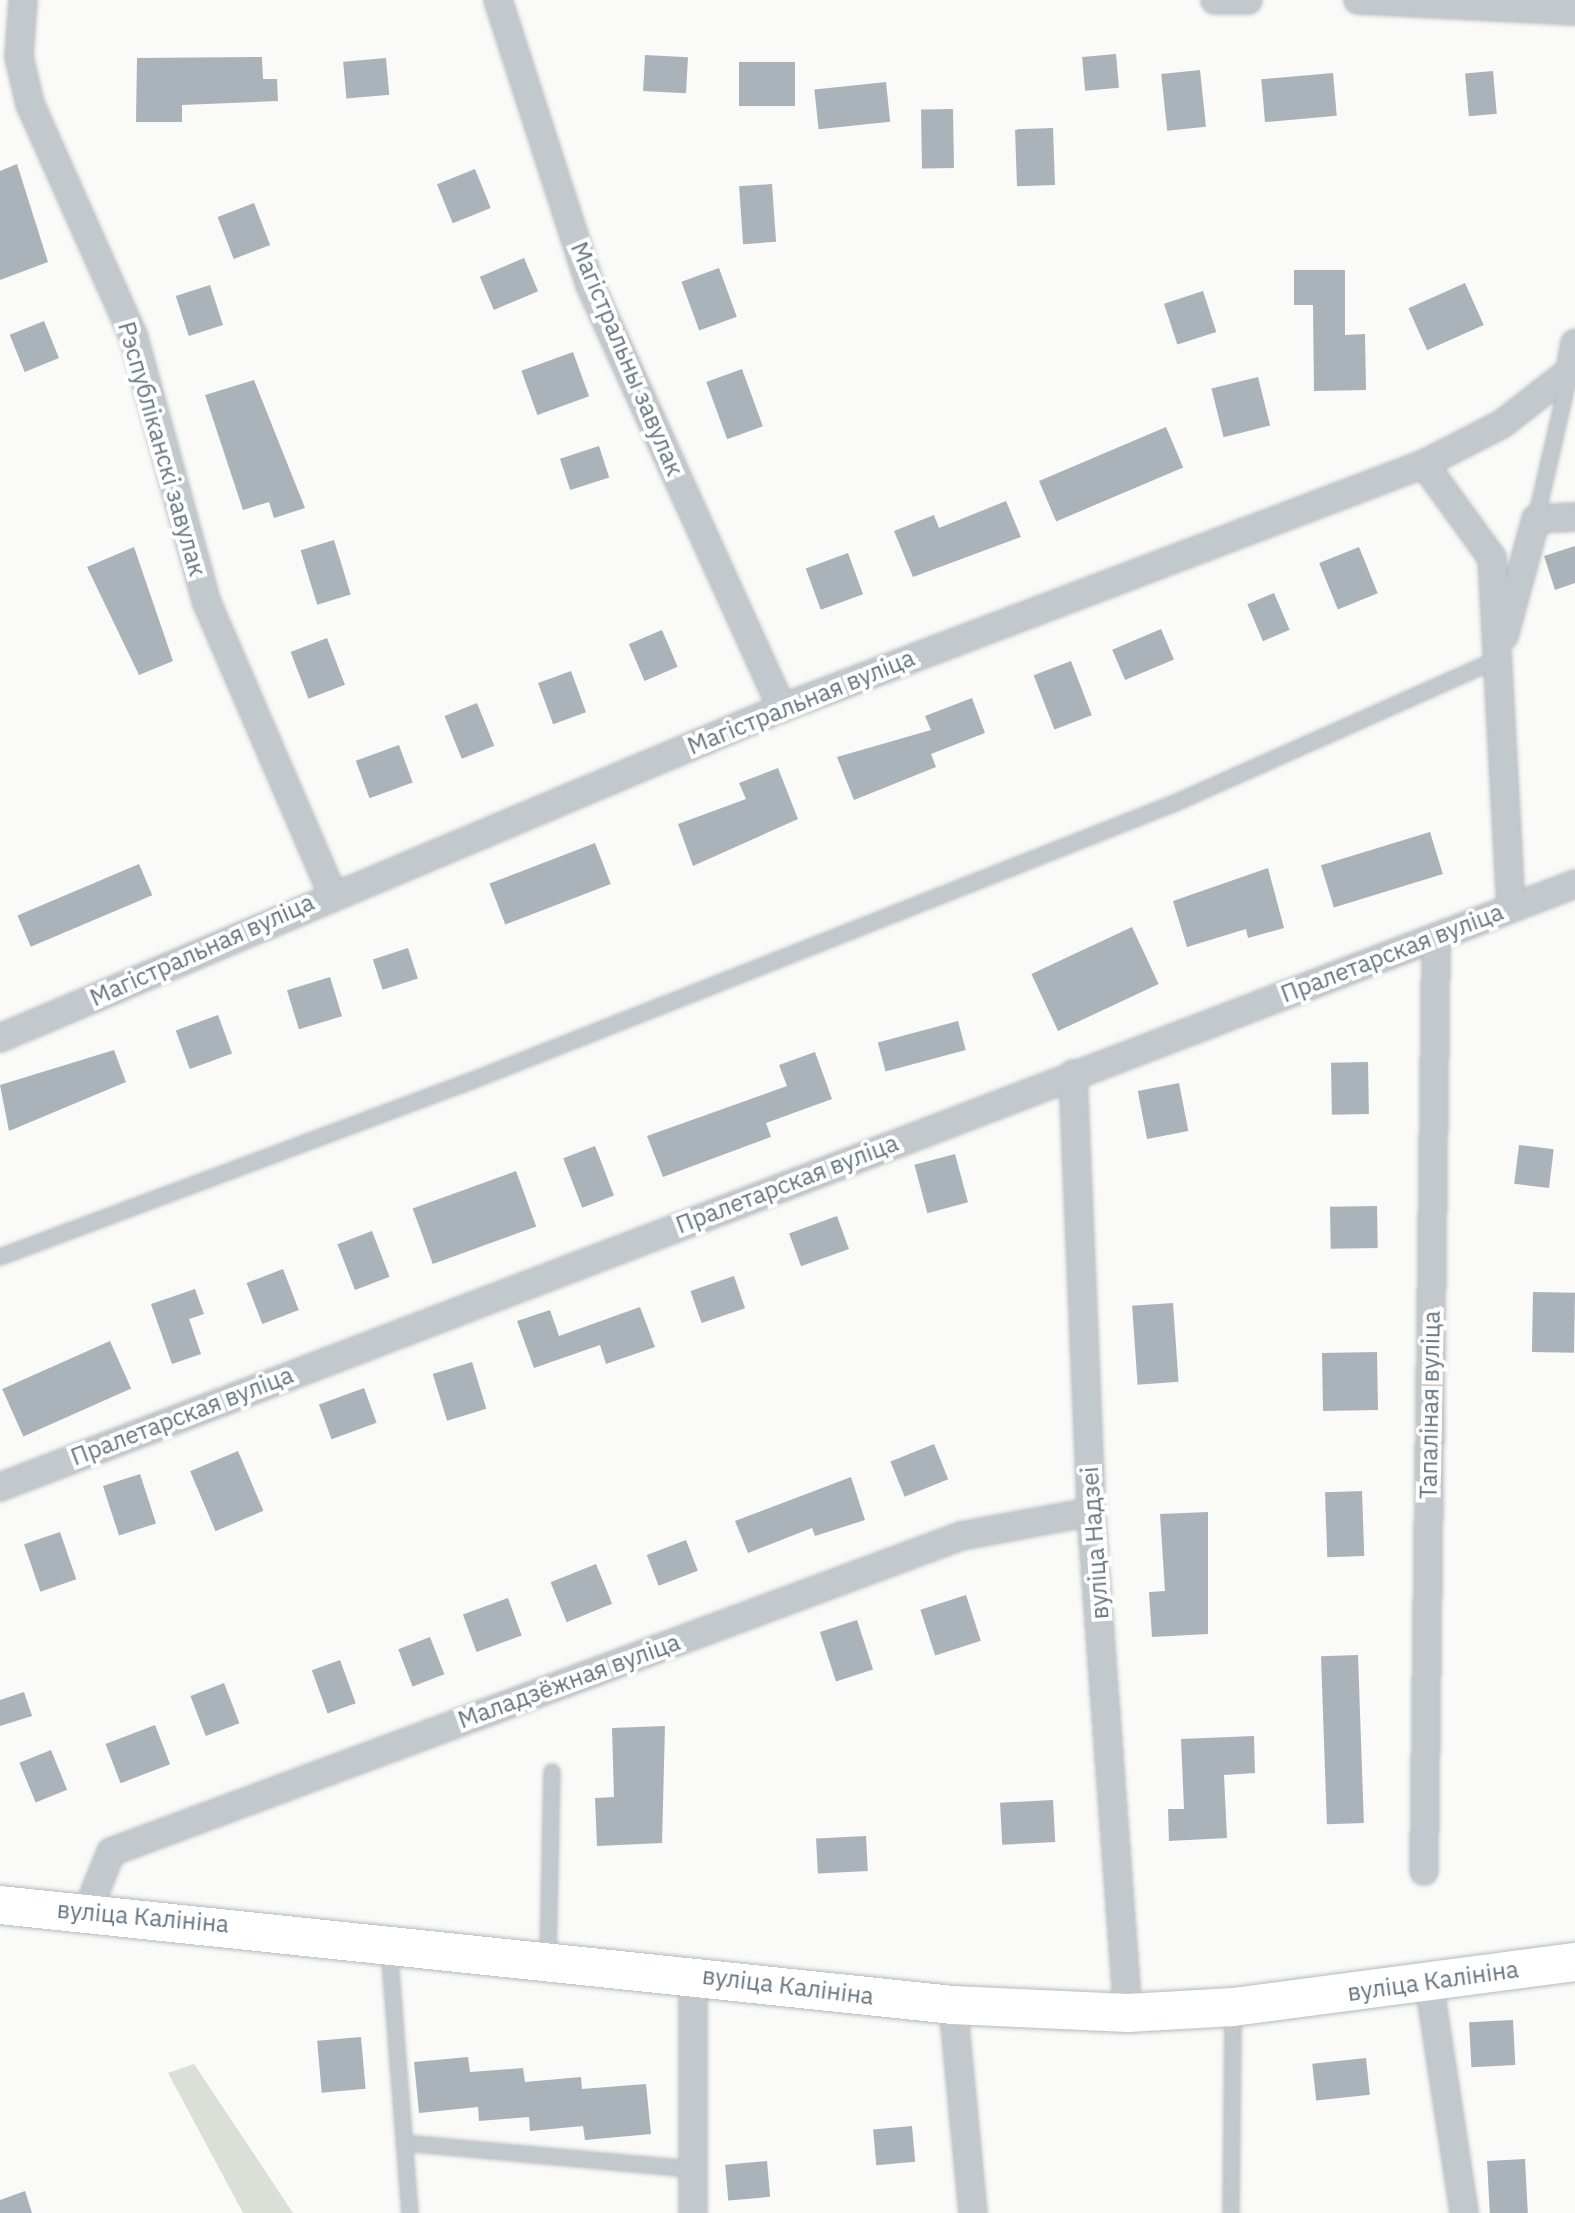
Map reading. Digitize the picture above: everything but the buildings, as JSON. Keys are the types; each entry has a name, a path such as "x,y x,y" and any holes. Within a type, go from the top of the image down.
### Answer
{"main road":[{"name":"вуліца Калініна","path":"0,1905 88,1909 953,2005 1128,2013 1233,2007 1575,1962"}],"street":[{"name":"Рэспубліканскі завулак","path":"23,0 19,57 30,104 133,335 207,603 332,893"},
{"name":"Магістральны завулак","path":"498,0 590,285 782,708"},
{"path":"1215,0 1248,0"},
{"path":"1358,0 1575,11"},
{"path":"1570,371 1575,343"},
{"name":"Магістральная вуліца","path":"0,1038 332,893 782,708 1424,464 1502,424 1570,371"},
{"path":"1424,464 1492,558 1511,907"},
{"path":"1498,659 1536,519 1575,517"},
{"name":"Пралетарская вуліца","path":"0,1487 1575,884"},
{"name":"Тапаліная вуліца","path":"1424,1871 1436,939"},
{"name":"вуліца Надзеі","path":"1073,1074 1091,1512 1128,2013"},
{"name":"Маладзёжная вуліца","path":"88,1909 111,1852 961,1536 1091,1512"},
{"path":"693,1975 693,2213"},
{"path":"1429,1983 1464,2213"},
{"path":"953,2005 973,2213"}],"lane":[{"path":"1536,519 1570,371"},
{"path":"0,1257 461,1085 1161,809 1498,659"},
{"path":"548,1960 552,1772"},
{"path":"388,1942 410,2213"},
{"path":"1231,2213 1233,2007"},
{"path":"404,2143 692,2169"}],"shaded area":[{"path":"194,2064 293,2213 243,2213 168,2073"}]}
